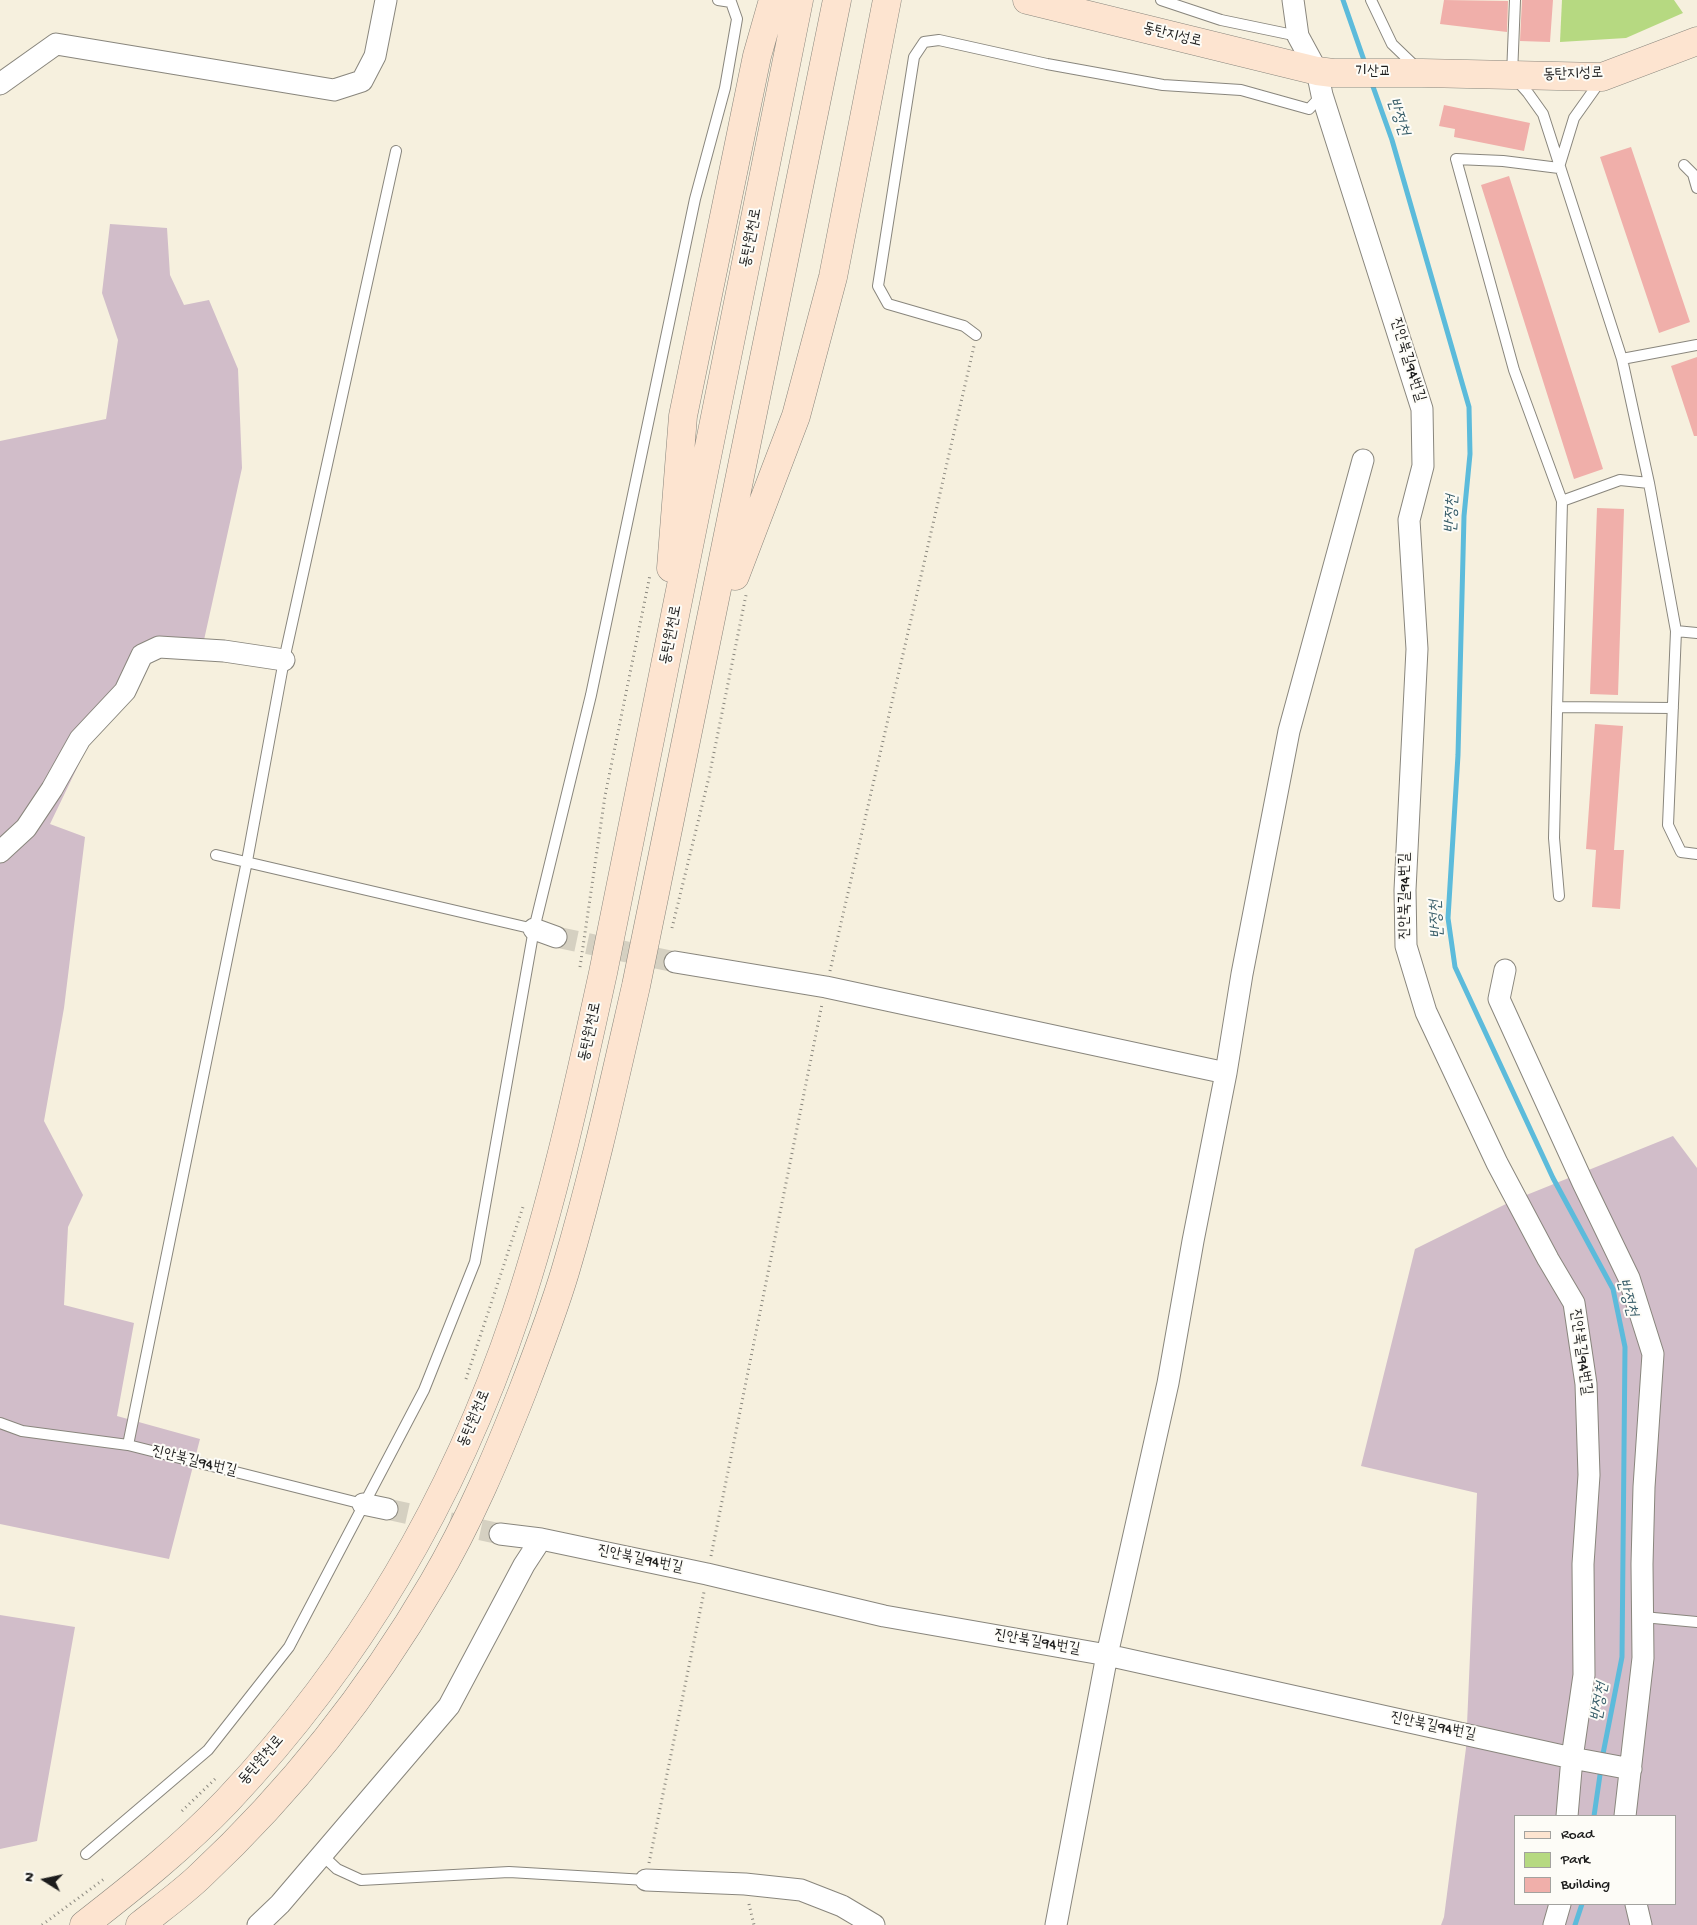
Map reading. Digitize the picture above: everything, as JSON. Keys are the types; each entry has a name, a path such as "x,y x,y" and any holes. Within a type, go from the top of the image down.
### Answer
{"main road":[{"path":"666,668 674,525 683,416 757,56 761,25 756,0"},
{"path":"757,56 773,0"},
{"name":"동탄원천로","path":"84,1925 130,1890 226,1802 271,1753 340,1664 381,1604 415,1545 454,1469 488,1388 515,1316 539,1240 575,1104 666,668 799,0"},
{"path":"140,1925 198,1879 287,1786 338,1724 390,1652 434,1582 475,1504 537,1352 564,1274 600,1145 636,986 837,0"},
{"path":"701,674 743,551 768,492 796,416 833,277 886,0"},
{"name":"동탄지성로","path":"1027,0 1322,92"},
{"name":"동탄지성로","path":"1417,73 1602,77 1697,41"},
{"name":"기산교","path":"1322,92 1417,73"}],"street":[{"path":"0,84 56,44 334,90 362,81 375,56 386,0"},
{"path":"1293,0 1298,36 1322,92"},
{"name":"진안북길94번길","path":"1322,92 1422,408 1423,466 1409,520 1417,649 1404,890 1406,946 1426,1012 1497,1163 1574,1303 1586,1384 1589,1475 1583,1564 1584,1675 1581,1759 1567,1815"},
{"path":"1056,1925 1107,1655 1168,1383 1193,1241 1226,1073 1242,974 1289,732 1362,460"},
{"path":"0,852 26,828 52,789 80,739 125,692 142,655 159,647 224,651 284,660"},
{"path":"534,929 556,937"},
{"path":"675,962 826,988 1226,1073"},
{"path":"1505,970 1499,999 1583,1183 1629,1278 1653,1354 1644,1487 1642,1564 1643,1658 1627,1768 1626,1815"},
{"name":"진안북길94번길","path":"363,1504 387,1509"},
{"name":"진안북길94번길","path":"500,1534 541,1539 707,1574 884,1616 1107,1655 1627,1768"},
{"path":"258,1925 280,1904 449,1706 524,1565 541,1539"},
{"path":"646,1880 746,1884 800,1890 842,1906 874,1925"},
{"path":"1554,1925 1560,1905"},
{"path":"1636,1905 1641,1925"}],"lane":[{"path":"86,1854 208,1750 289,1647 424,1390 475,1262 534,929 591,695 695,199 725,88 737,19 731,2 718,0"},
{"path":"1161,0 1221,20 1298,36"},
{"path":"1370,0 1392,44 1417,73"},
{"path":"1515,0 1512,75 1543,114 1622,359 1649,483 1676,631 1668,825 1681,852 1697,854"},
{"path":"976,335 964,326 888,304 878,286 914,57 924,42 939,40 1048,64 1163,85 1241,90 1322,92"},
{"path":"1559,168 1574,118 1602,77"},
{"path":"128,1446 247,861 284,660 396,151"},
{"path":"1559,168 1503,161 1456,159 1514,370 1562,501 1554,838 1559,896"},
{"path":"1684,165 1693,174 1697,188"},
{"path":"1622,359 1697,344"},
{"path":"1562,501 1620,480 1649,483"},
{"path":"1676,631 1697,632"},
{"path":"1557,707 1673,708"},
{"path":"216,855 534,929"},
{"name":"진안북길94번길","path":"0,1423 22,1431 128,1446 363,1504"},
{"path":"1643,1617 1697,1622"},
{"path":"322,1855 337,1870 361,1880 509,1872 646,1880"}],"path":[{"path":"646,1880 826,988 976,335"}],"shaded area":[{"path":"110,224 167,228 170,275 184,305 209,300 238,369 242,468 202,649 136,659 90,741 50,824 85,837 64,1008 44,1121 83,1195 68,1227 64,1305 134,1323 117,1416 200,1439 169,1559 0,1524 0,441 106,419 118,340 102,293"},
{"path":"1673,1136 1697,1168 1697,1925 1441,1925 1444,1917 1466,1748 1477,1493 1361,1466 1415,1249 1514,1200"},
{"path":"0,1615 75,1627 37,1841 0,1849"}],"green space":[{"path":"1562,0 1674,0 1683,13 1626,38 1560,42"}],"building":[{"path":"1444,0 1508,1 1507,32 1440,24"},
{"path":"1522,0 1553,0 1550,42 1520,41"},
{"path":"1444,105 1530,123 1524,151 1454,137 1455,129 1439,126"},
{"path":"1631,147 1690,322 1659,333 1600,157"},
{"path":"1509,176 1603,469 1574,479 1481,185"},
{"path":"1697,357 1697,436 1694,436 1671,366"},
{"path":"1597,508 1624,509 1618,695 1590,694"},
{"path":"1595,724 1623,726 1614,850 1624,850 1620,909 1592,907 1596,850 1586,849"}],"waterway":[{"name":"반정천","path":"1343,0 1366,66"},
{"name":"반정천","path":"1371,81 1392,140 1469,407 1470,454 1464,516 1458,755 1448,918 1455,967 1553,1178 1613,1289 1625,1347 1622,1657 1602,1759"},
{"name":"반정천","path":"1594,1815 1601,1768"},
{"name":"반정천","path":"1575,1925 1582,1905"}],"tunnel":[{"path":"556,937 675,962"},
{"path":"387,1509 500,1534"}]}
